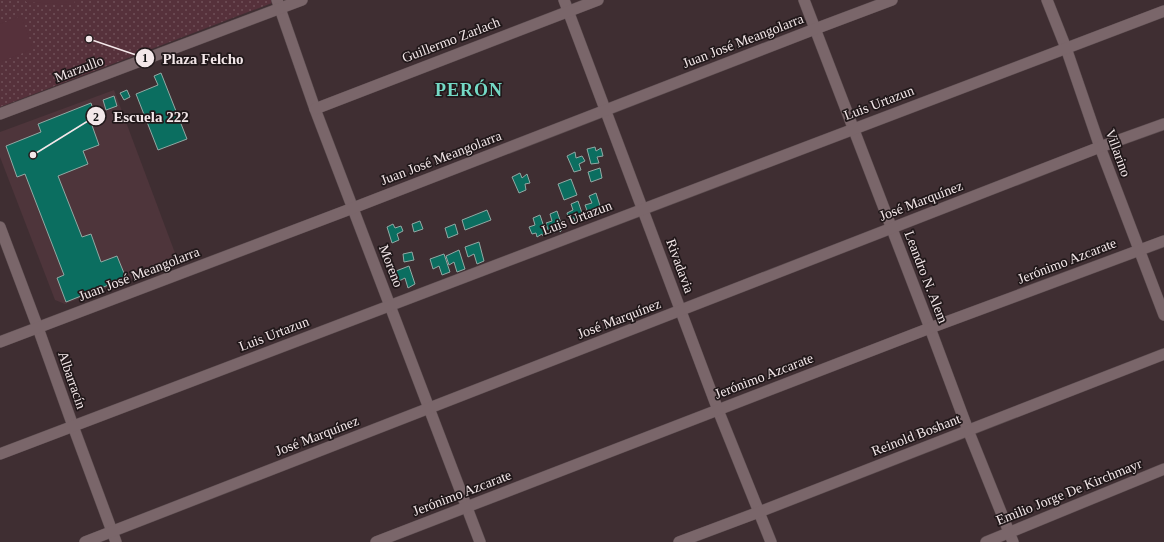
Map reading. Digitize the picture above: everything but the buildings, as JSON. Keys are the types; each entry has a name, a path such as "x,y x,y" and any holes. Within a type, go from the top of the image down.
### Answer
{"street":[{"name":"Marzullo","path":"0,114 279,4 302,0"},
{"name":"Rivadavia","path":"564,0 680,311 771,542"},
{"name":"Guillermo Zarlach","path":"315,109 598,0"},
{"name":"Leandro N. Alem","path":"804,0 968,430 1011,538"},
{"name":"Juan José Meangolarra","path":"0,342 353,208 892,0"},
{"name":"Villarino","path":"1047,0 1066,48 1100,147 1138,250 1164,316"},
{"name":"Moreno","path":"279,4 315,109 480,542"},
{"name":"Luis Urtazun","path":"0,454 1164,10"},
{"name":"José Marquínez","path":"85,542 114,537 430,408 1100,147 1164,124"},
{"name":"Albarracín","path":"0,228 114,537"},
{"name":"Jerónimo Azcarate","path":"376,542 930,328 1164,240"},
{"name":"Reinold Boshant","path":"679,542 1164,354"},
{"name":"Emilio Jorge De Kirchmayr","path":"986,542 1011,538 1164,469"}],"shaded area":[{"path":"0,0 271,0 272,3 0,107"},
{"path":"26,0 75,0 74,5 26,2"},
{"path":"21,16 33,49 0,62 0,24"},
{"path":"114,90 178,261 65,304 55,300 0,157 0,132"}],"place":[{"name":"Plaza Felcho","path":"89,39"},
{"name":"Escuela 222","path":"33,155"}],"district":[{"name":"PERÓN","path":"469,90"}]}
